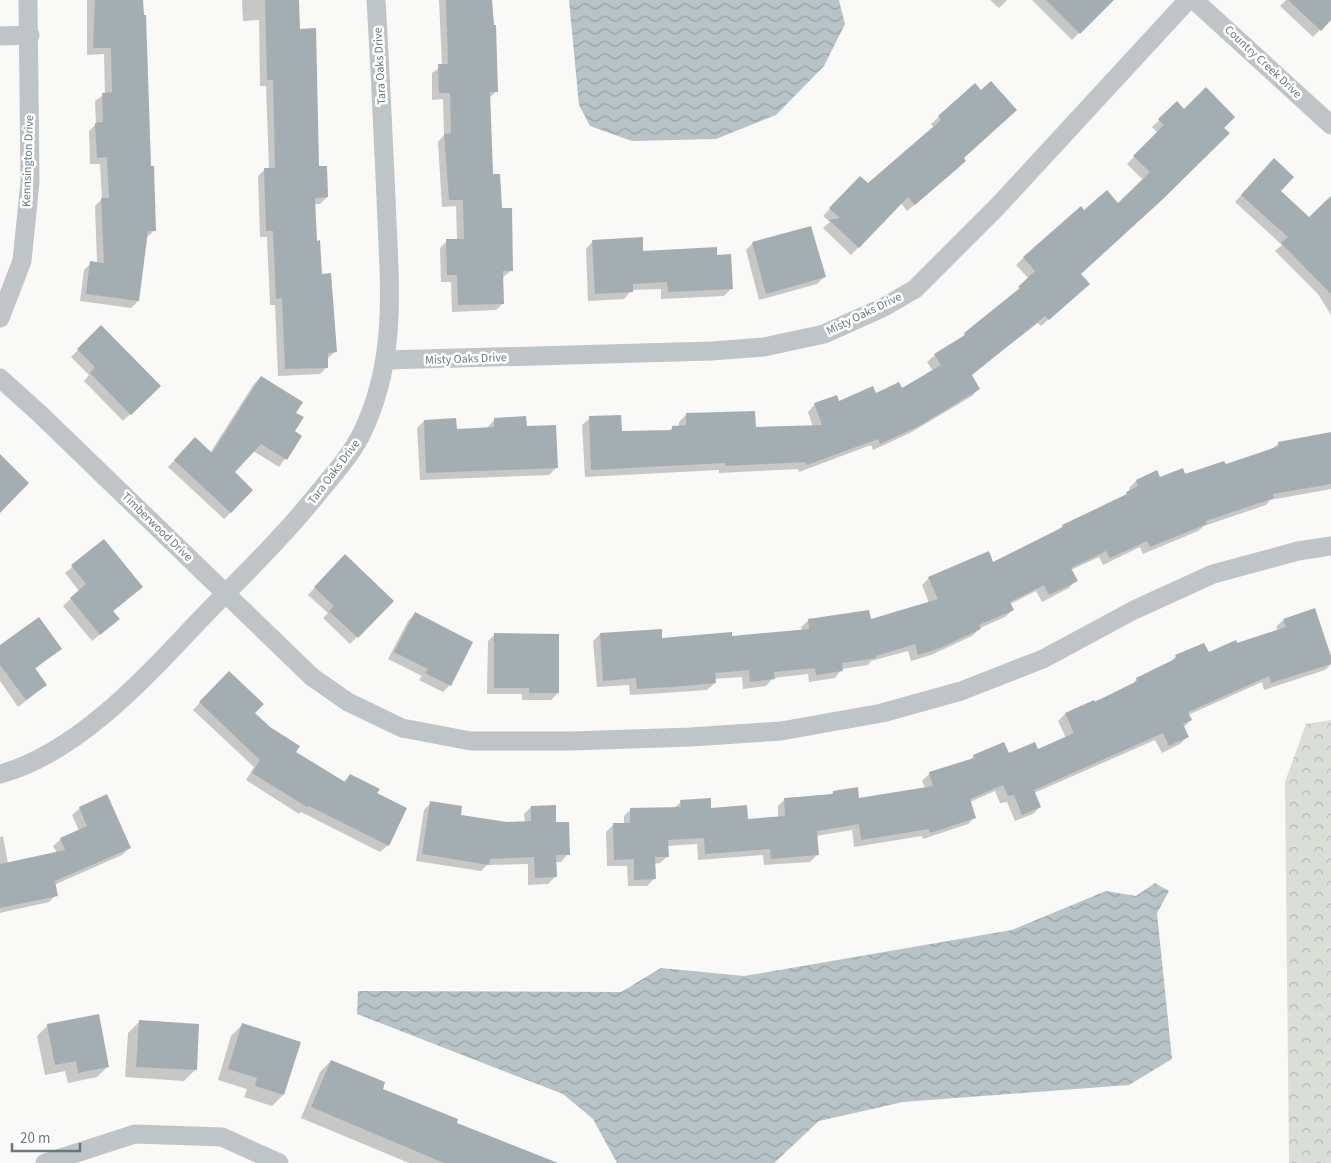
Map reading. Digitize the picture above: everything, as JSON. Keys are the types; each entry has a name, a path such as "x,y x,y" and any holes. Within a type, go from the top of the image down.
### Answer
{"street":[{"name":"Kennsington Drive","path":"0,318 22,261 30,182 30,35 28,0"},
{"name":"Tara Oaks Drive","path":"0,774 16,770 69,742 149,674 288,530 343,463 360,436 382,384 389,335 388,267 376,0"},
{"name":"Misty Oaks Drive","path":"386,360 410,361 755,347 824,334 854,321 915,289 998,206 1188,0"},
{"name":"Country Creek Drive","path":"1194,0 1331,125"},
{"path":"0,36 30,35"},
{"name":"Timberwood Drive","path":"0,378 312,677 348,702 402,728 472,742 671,738 781,731 882,713 961,691 1043,659 1134,610 1213,574 1298,551 1331,546"},
{"path":"45,1163 135,1134 222,1137 279,1163"}],"green space":[{"path":"1331,720 1331,1163 1289,1163 1285,782 1306,724"}],"water":[{"path":"569,0 839,0 845,24 824,66 776,115 716,139 632,141 590,126 579,105"},
{"path":"1155,883 1169,891 1157,913 1172,1059 1129,1085 903,1102 819,1121 774,1163 617,1163 593,1119 563,1094 357,1014 358,991 621,992 661,968 744,976 1012,930 1106,891 1136,896"}],"building":[{"path":"95,0 143,0 144,15 146,15 151,166 154,166 156,231 148,231 139,301 86,294 90,261 104,263 101,198 109,198 107,157 97,158 95,123 103,122 102,93 112,92 111,48 93,48"},
{"path":"265,0 299,0 300,29 316,28 319,166 327,166 328,197 315,198 317,241 320,240 322,274 331,273 337,352 328,353 328,368 285,369 282,298 276,299 273,231 266,231 264,168 275,168 273,80 267,80"},
{"path":"446,0 492,0 494,25 496,25 498,92 490,92 493,174 500,174 502,208 512,208 513,271 503,271 504,304 458,305 457,275 447,275 446,239 464,239 463,200 449,200 444,134 451,133 450,93 439,93 438,64 448,64"},
{"path":"1046,0 1114,0 1080,34"},
{"path":"1288,0 1331,0 1331,20 1321,31"},
{"path":"991,81 1017,110 964,158 966,161 915,205 908,197 859,248 829,220 840,218 829,208 860,176 868,183 941,120 938,116 975,83 981,90"},
{"path":"1206,87 1235,117 1224,128 1230,133 1163,199 1081,274 1090,284 1049,320 1045,316 972,375 980,389 919,426 880,444 878,439 807,465 805,462 725,466 725,463 591,470 589,416 621,415 622,431 672,430 672,426 686,425 686,413 755,411 756,427 822,425 814,403 837,395 839,401 873,386 876,393 899,382 902,388 941,365 934,354 965,335 964,333 1020,288 1018,287 1035,271 1023,257 1081,206 1084,210 1107,190 1118,203 1150,172 1133,156 1164,125 1158,119 1177,101 1184,109"},
{"path":"1274,158 1294,177 1281,191 1309,217 1331,196 1331,294 1281,243 1288,237 1241,195"},
{"path":"811,226 826,277 766,294 752,242"},
{"path":"643,237 643,251 717,247 717,255 731,254 733,289 668,292 667,282 633,284 633,292 595,294 592,240"},
{"path":"101,325 161,386 131,415 90,373 95,367 77,349"},
{"path":"261,376 303,402 296,413 304,417 295,431 302,436 287,460 261,444 235,472 253,490 231,513 174,460 195,437 212,453"},
{"path":"526,416 527,426 556,425 558,468 426,473 424,420 456,418 457,429 494,427 494,418"},
{"path":"1331,432 1331,484 1273,494 1274,498 1206,521 1207,524 1150,547 1147,541 1110,558 1106,551 1071,568 1078,581 1049,595 1044,585 1010,602 1014,610 979,625 981,629 940,648 918,655 915,644 876,656 876,658 842,663 843,671 816,675 815,668 774,672 775,679 750,682 749,670 715,673 716,683 672,687 637,689 636,678 603,681 600,633 662,629 662,638 732,632 732,636 809,629 808,619 869,610 871,619 938,599 928,577 989,551 993,562 1063,527 1062,525 1127,494 1126,492 1138,486 1136,480 1157,470 1160,477 1183,468 1185,474 1224,461 1226,464 1279,446 1278,442"},
{"path":"0,454 29,483 0,513"},
{"path":"104,539 143,587 113,611 120,619 100,635 70,598 86,584 71,565"},
{"path":"345,554 394,601 358,638 329,611 334,606 314,587"},
{"path":"1315,608 1331,656 1331,664 1271,683 1269,676 1188,712 1192,720 1183,724 1189,737 1169,746 1163,733 1034,790 1041,807 1022,815 1014,795 1008,796 1003,785 970,799 976,818 930,833 929,829 861,840 859,824 817,831 819,855 771,859 770,849 705,854 704,838 668,840 669,857 655,857 656,879 634,880 634,859 614,860 613,823 630,823 630,808 681,807 680,800 711,798 711,808 747,805 748,819 785,816 784,798 833,794 833,791 858,787 859,798 933,786 929,772 974,758 973,755 1004,742 1009,753 1035,742 1038,749 1074,733 1065,713 1094,700 1095,702 1137,681 1136,678 1177,658 1175,655 1204,643 1209,652 1236,640 1237,643 1286,627 1283,619"},
{"path":"415,612 473,642 451,686 425,673 428,669 394,652"},
{"path":"39,617 62,649 35,668 47,685 26,700 0,665 0,645"},
{"path":"494,633 559,634 559,693 529,693 529,688 494,688"},
{"path":"229,671 264,704 255,713 270,727 300,746 296,752 345,782 350,774 380,789 377,793 407,808 389,846 309,806 307,807 252,773 260,760 199,702"},
{"path":"107,794 131,848 55,881 58,896 0,908 0,864 65,850 60,838 87,826 79,807"},
{"path":"430,801 462,806 461,815 507,822 531,821 531,806 556,805 556,822 569,822 570,855 556,855 557,877 535,878 534,857 490,859 489,865 422,854"},
{"path":"99,1014 109,1067 78,1073 76,1061 55,1065 47,1024"},
{"path":"139,1020 199,1024 197,1070 136,1067"},
{"path":"242,1023 301,1042 284,1095 255,1086 257,1078 228,1069"},
{"path":"331,1060 385,1082 383,1089 458,1119 457,1123 558,1163 444,1163 311,1107"}]}
